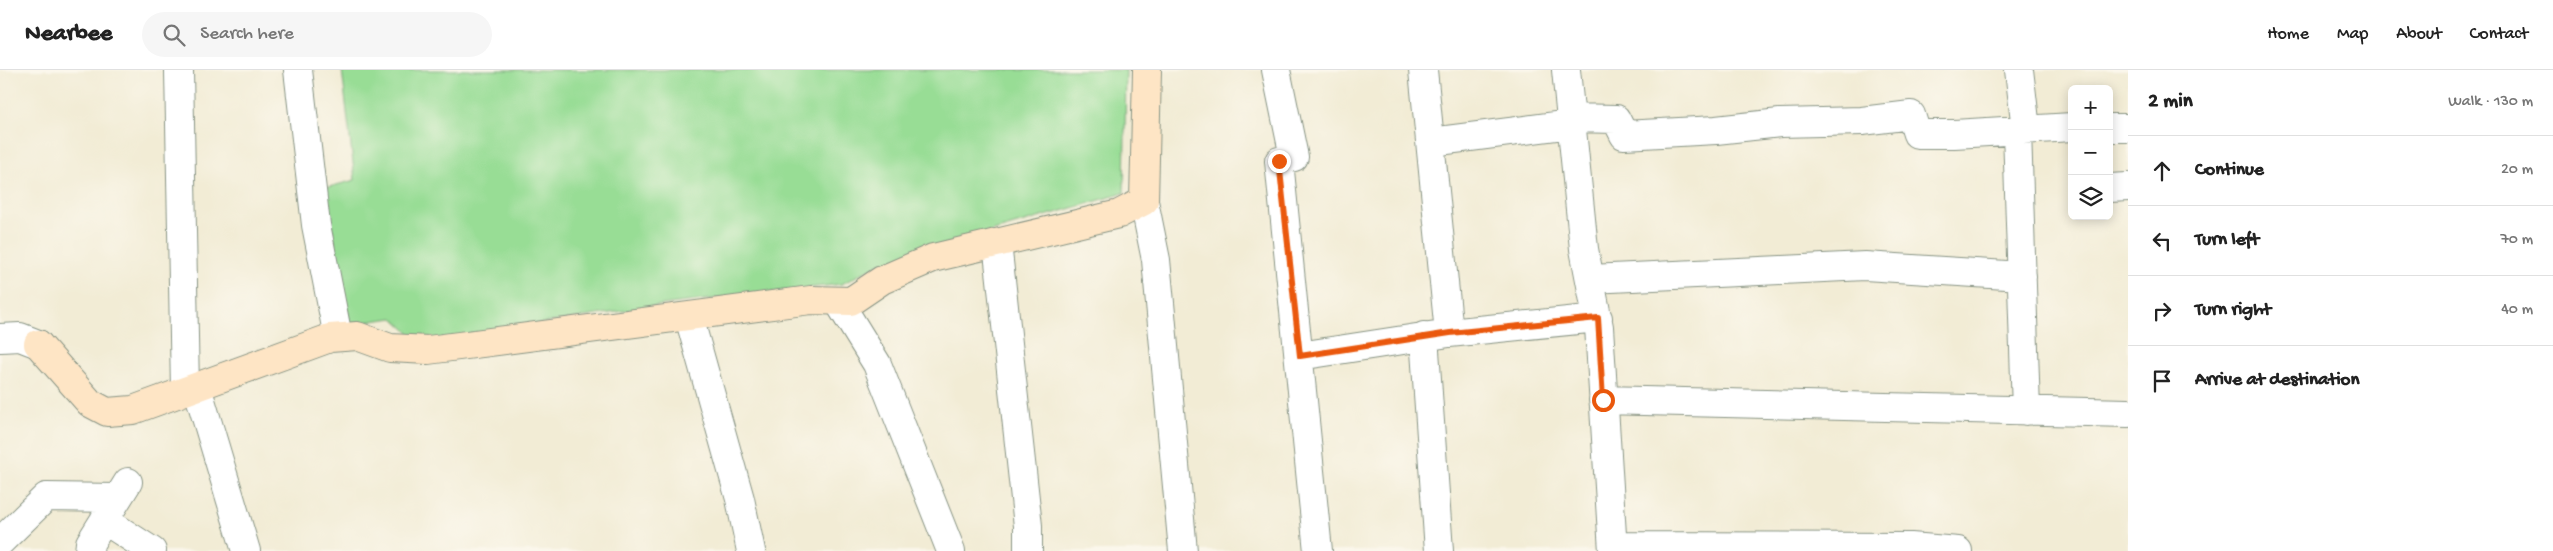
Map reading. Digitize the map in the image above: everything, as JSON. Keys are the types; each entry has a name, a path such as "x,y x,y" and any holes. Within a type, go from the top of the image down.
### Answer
{"street":[{"path":"179,70 191,388 246,551"},
{"path":"298,70 316,225 338,337"},
{"path":"1147,70 1144,201 1156,260 1183,551"},
{"path":"1276,70 1294,157 1279,161 1318,551"},
{"path":"1423,70 1431,142 1437,335 1439,551"},
{"path":"1566,70 1584,248 1598,318 1613,549 1911,547 1958,551"},
{"path":"2020,70 2022,276 2026,411"},
{"path":"1431,142 1571,121 1616,119 1624,135 1716,130 1780,123 1862,121 1911,115 1917,134 1954,134 2068,127"},
{"path":"2113,128 2128,128"},
{"path":"2113,188 2128,187"},
{"path":"0,338 20,337 38,344 90,403 107,412 133,410 330,338 358,336 390,348 428,350 811,300 850,301 882,280 933,258 1119,214 1144,201"},
{"path":"997,243 1027,516 1028,551"},
{"path":"1590,279 1865,266 2022,276"},
{"path":"838,301 877,364 952,551"},
{"path":"689,317 740,499 751,551"},
{"path":"1300,356 1437,335 1598,318"},
{"path":"1603,400 2128,413"},
{"path":"0,542 46,497 117,500"},
{"path":"89,551 90,543 117,500"},
{"path":"117,500 152,551"}],"green space":[{"path":"342,70 1126,70 1124,193 877,265 842,284 669,304 419,342 393,318 350,324 325,188 355,180"}],"route":[{"path":"1279,161 1300,356 1450,333 1598,318 1603,400"}]}
